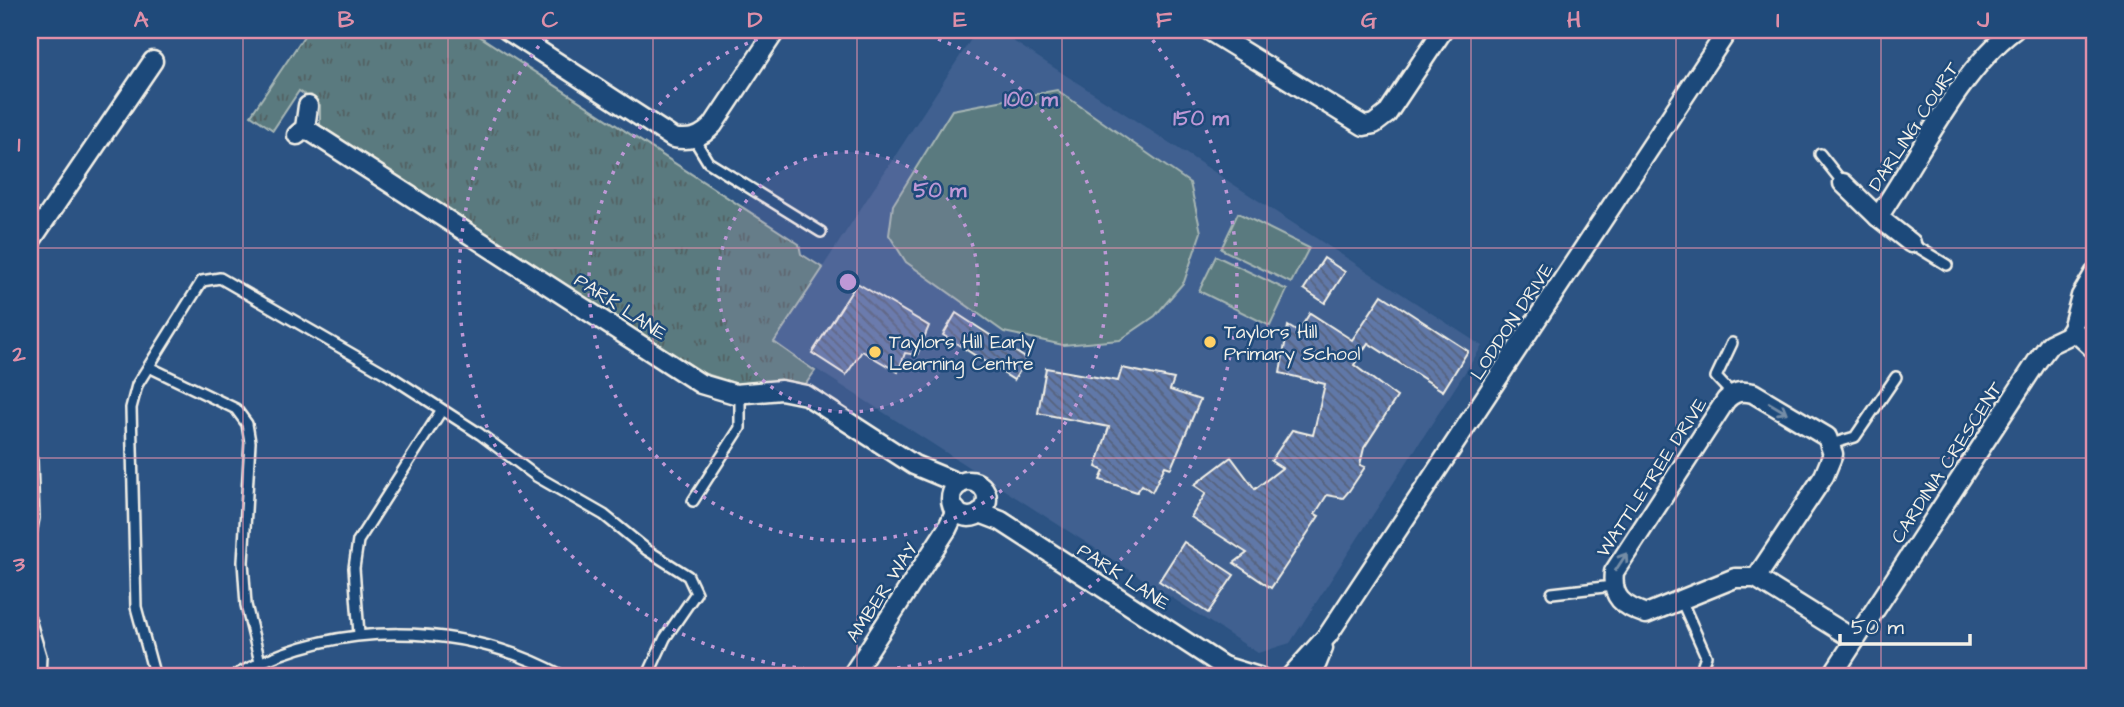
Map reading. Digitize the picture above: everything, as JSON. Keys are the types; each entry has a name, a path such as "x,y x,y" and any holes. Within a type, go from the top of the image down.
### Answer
{"street":[{"path":"512,31 673,138 694,139 713,125 776,30"},
{"path":"1208,30 1364,126 1374,124 1387,114 1443,30"},
{"name":"LODDON DRIVE","path":"1290,677 1328,635 1728,30"},
{"name":"DARLING COURT","path":"1878,217 1968,79 2001,39 2014,30"},
{"path":"30,243 153,61"},
{"name":"PARK LANE","path":"308,106 301,131 701,384 740,394 780,390 806,395 928,472 967,504 1001,521 1228,672 1259,677"},
{"name":"DARLING COURT","path":"1843,183 1878,217 1912,243"},
{"path":"2094,274 2081,296 2072,330 2094,349"},
{"name":"CARDINIA CRESCENT","path":"1831,677 2038,360 2050,344 2067,336 2072,330"},
{"name":"WATTLETREE DRIVE","path":"1756,578 1735,578 1646,614 1627,607 1617,599 1613,586 1614,572 1732,394 1753,393 1827,437 1832,444"},
{"path":"1832,444 1833,454 1824,476 1756,578 1855,640"},
{"name":"AMBER WAY","path":"851,677 947,529 967,504"},
{"name":"LODDON DRIVE","path":"1311,677 1328,635"}],"lane":[{"path":"694,139 708,162 821,232"},
{"name":"DARLING COURT","path":"1820,153 1843,183"},
{"name":"DARLING COURT","path":"1912,243 1947,265"},
{"path":"155,677 136,607 133,560 135,478 131,408 138,385 202,281 220,278 349,351 480,434 536,476 604,515 646,550 688,576 696,593 666,638 647,677"},
{"name":"WATTLETREE DRIVE","path":"1732,343 1716,377 1732,394"},
{"path":"149,367 236,409 247,424 250,442 243,562 246,605 260,662"},
{"path":"1832,444 1855,437 1896,377"},
{"path":"693,501 740,428 740,394"},
{"path":"359,634 354,568 358,541 441,411"},
{"path":"30,539 34,519 32,460"},
{"name":"WATTLETREE DRIVE","path":"1552,593 1613,586"},
{"path":"1681,600 1706,656 1698,677"},
{"path":"30,619 41,656 40,677"},
{"path":"232,677 260,662 312,643 359,634 413,632 496,647 565,677"}],"shaded area":[{"name":"Taylors Hill Primary School","path":"977,30 996,30 1482,346 1290,643 1258,653 774,342"}],"green space":[{"path":"308,30 470,30 799,244 801,254 823,268 774,342 815,371 805,385 772,381 741,385 703,373 320,128 320,105 299,91 273,130 251,115"},
{"path":"1057,90 1190,183 1201,232 1184,282 1155,316 1120,340 1063,345 1004,332 906,262 889,235 893,205 952,110"},
{"path":"1238,213 1309,248 1291,283 1221,249"},
{"path":"1216,256 1287,290 1270,326 1199,291"}],"building":[{"path":"1324,258 1345,272 1325,303 1304,289"},
{"name":"Taylors Hill Early Learning Centre","path":"857,283 929,326 917,355 905,353 898,372 862,351 846,375 812,353"},
{"path":"1382,295 1468,351 1443,391 1368,343 1354,365 1397,397 1364,448 1360,465 1365,467 1343,498 1327,495 1315,514 1319,516 1271,588 1234,563 1247,553 1191,517 1206,493 1194,485 1231,457 1255,489 1282,468 1271,461 1292,430 1313,435 1325,384 1280,373 1288,326 1298,332 1310,313 1352,340"},
{"path":"956,313 1027,359 1014,380 943,335"},
{"path":"1046,368 1118,381 1122,368 1174,379 1170,390 1200,400 1171,468 1165,466 1152,492 1142,485 1137,492 1100,480 1104,471 1096,467 1109,427 1038,413"},
{"path":"1184,542 1234,575 1208,613 1159,581"}],"place":[{"name":"Taylors Hill Primary School","path":"1210,342"},
{"name":"Taylors Hill Early Learning Centre","path":"875,352"}]}
